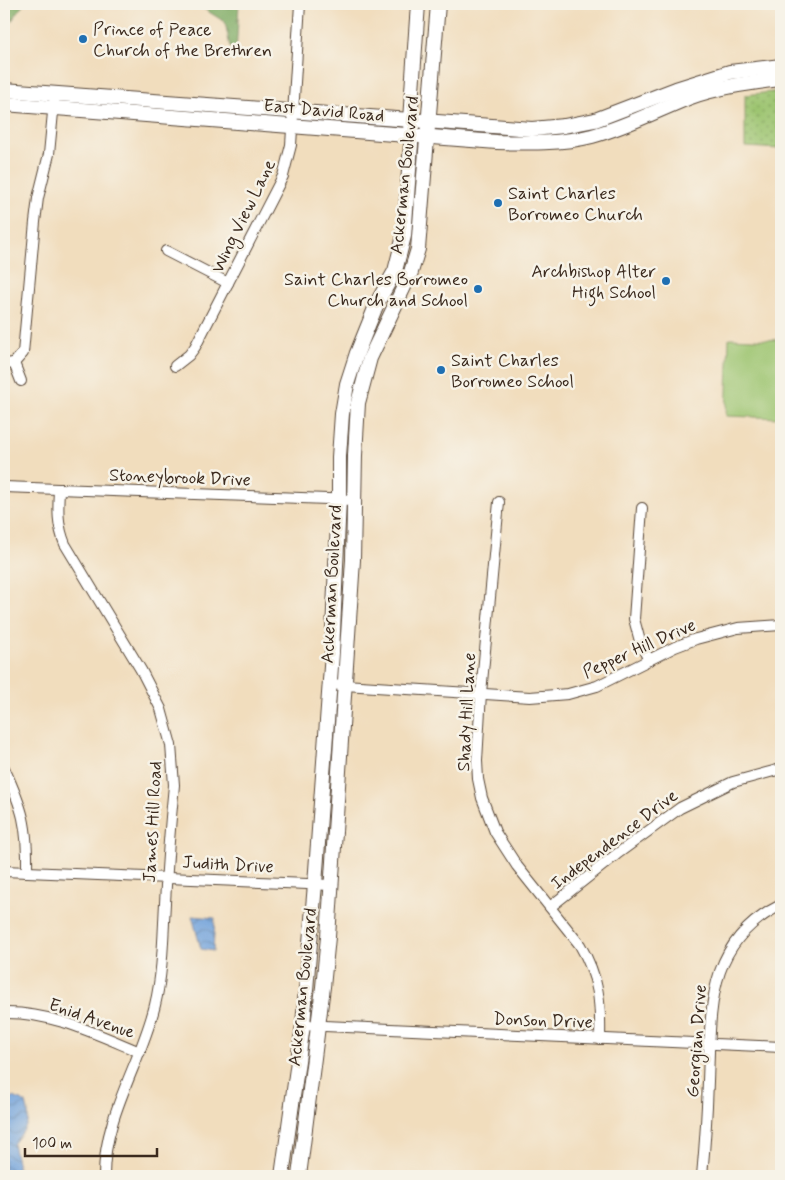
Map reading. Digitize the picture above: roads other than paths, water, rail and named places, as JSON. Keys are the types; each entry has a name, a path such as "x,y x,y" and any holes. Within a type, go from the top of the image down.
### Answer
{"street":[{"name":"Wing View Lane","path":"174,366 189,355 196,346 283,176 288,162 294,112 300,4"},
{"name":"Ackerman Boulevard","path":"282,1176 303,1025 316,884 329,684 338,500 338,457 342,414 347,384 357,353 400,254 407,209 412,136 410,120 418,4"},
{"name":"Ackerman Boulevard","path":"298,1176 323,987 331,885 353,560 358,403 370,358 415,262 420,225 438,4"},
{"name":"East David Road","path":"4,91 56,93 532,129 569,126 609,116 676,89 730,72 781,66"},
{"name":"East David Road","path":"4,104 412,136 535,143 590,136 617,128 706,92 781,79"},
{"path":"4,91 36,97 52,108"},
{"path":"21,381 9,363 23,353 38,198 49,154 52,108 56,93"},
{"path":"166,251 228,283"},
{"name":"Stoneybrook Drive","path":"4,487 354,500"},
{"name":"James Hill Road","path":"59,489 58,520 65,544 150,687 166,724 172,752 174,785 159,987 140,1052 113,1121 104,1176"},
{"name":"Shady Hill Lane","path":"499,502 481,693 477,761 478,779 482,798 495,832 507,852 580,945 589,960 595,975 601,1008 600,1039"},
{"path":"642,508 634,620 641,645 649,660"},
{"name":"Pepper Hill Drive","path":"329,684 530,697 568,694 597,686 675,647 718,632 746,627 781,625"},
{"path":"4,768 24,814 27,853 26,872"},
{"name":"Independence Drive","path":"550,907 659,822 680,808 733,782 781,769"},
{"name":"Judith Drive","path":"4,871 331,885"},
{"name":"Georgian Drive","path":"702,1176 708,1101 711,1006 715,985 726,956 746,929 781,905"},
{"name":"Enid Avenue","path":"4,1013 50,1018 73,1025 140,1052"},
{"name":"Donson Drive","path":"303,1025 781,1047"}],"water":[{"path":"192,916 215,918 213,951 201,949"},
{"path":"14,1097 26,1103 28,1121 24,1130 13,1144 20,1176 4,1176 4,1099"}],"place":[{"name":"Prince of Peace Church of the Brethren","path":"83,39"},
{"name":"Saint Charles Borromeo Church","path":"498,203"},
{"name":"Archbishop Alter High School","path":"666,281"},
{"name":"Saint Charles Borromeo Church and School","path":"478,289"},
{"name":"Saint Charles Borromeo School","path":"441,370"}]}
